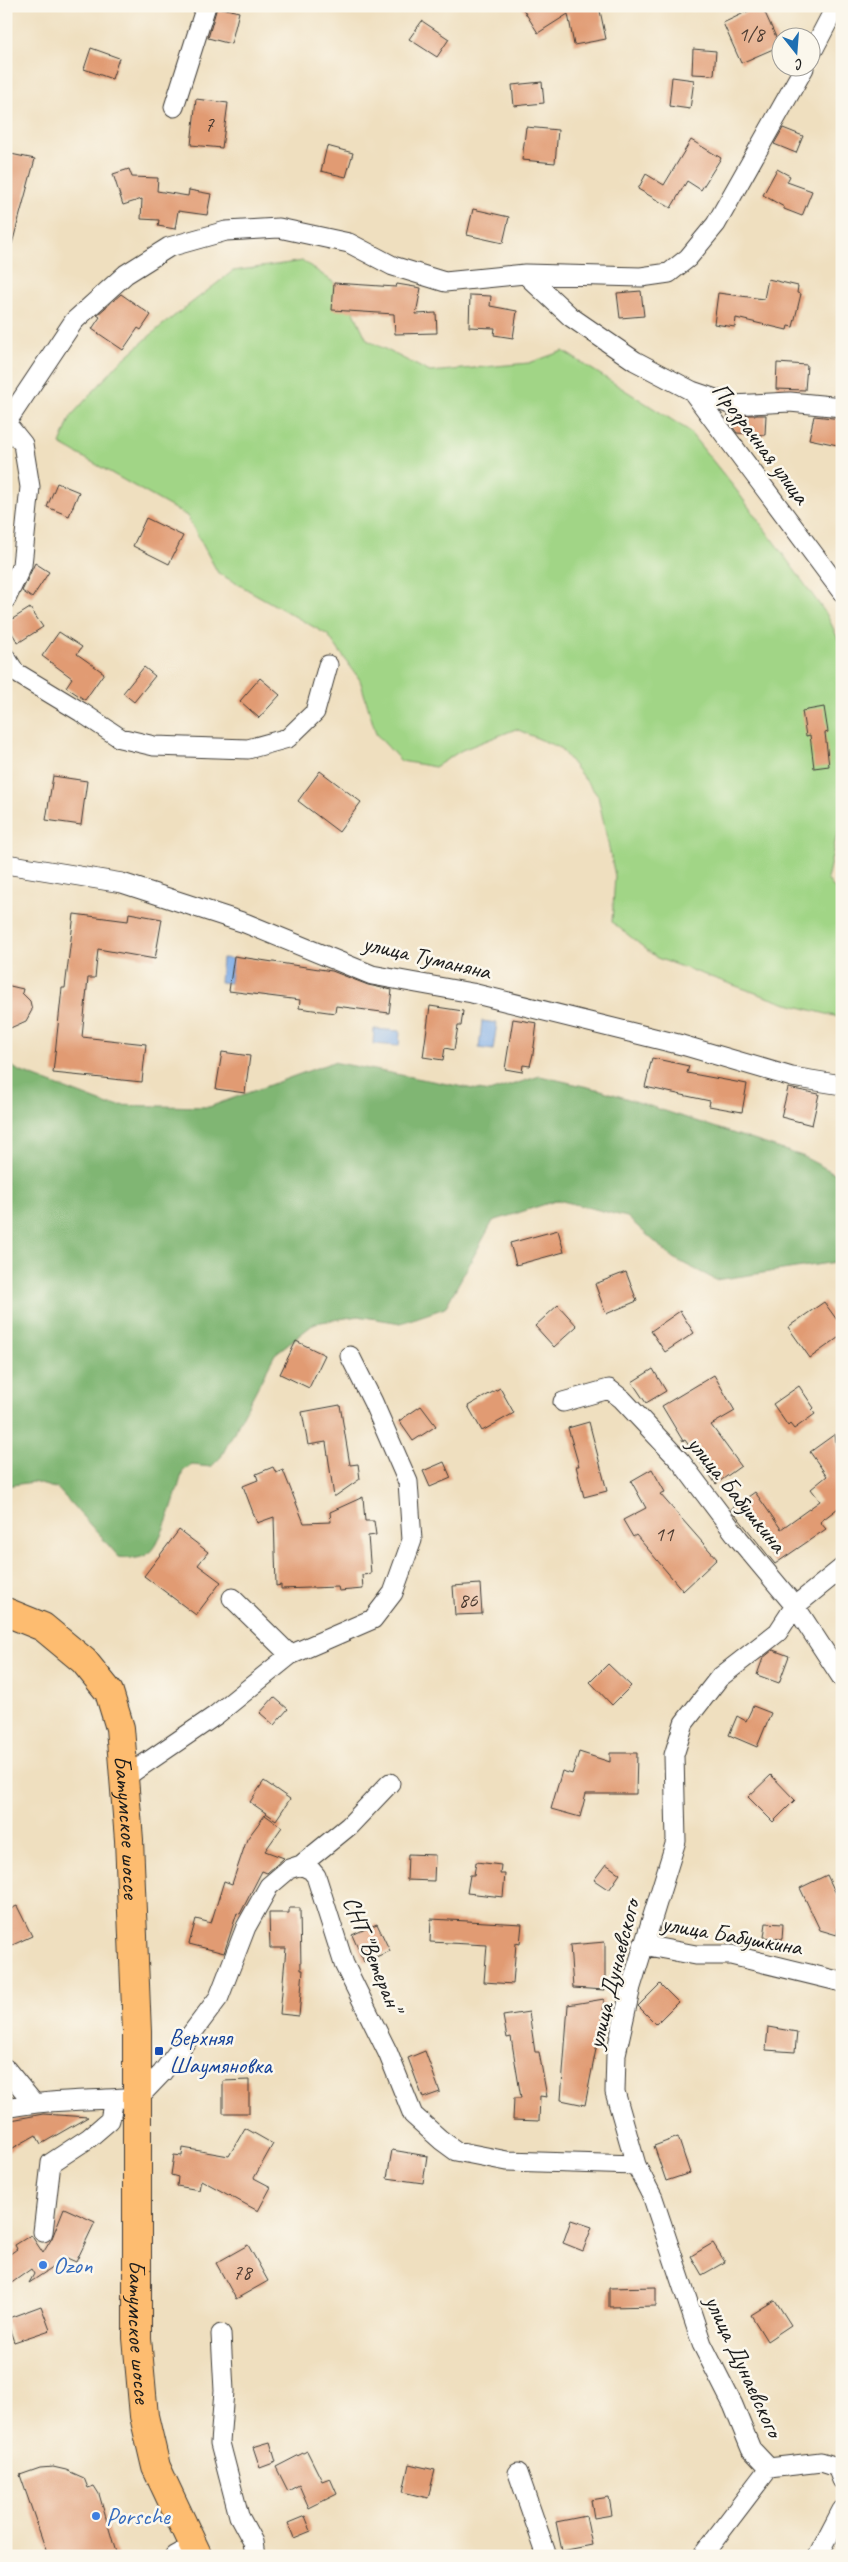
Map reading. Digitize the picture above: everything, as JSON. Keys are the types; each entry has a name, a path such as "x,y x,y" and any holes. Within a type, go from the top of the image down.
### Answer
{"highway":[{"name":"Батумское шоссе","path":"6,1612 44,1627 84,1661 109,1692 120,1728 129,1840 126,2098 137,2338 144,2416 156,2467 188,2552"}],"street":[{"path":"174,107 206,6"},
{"path":"820,37 836,6"},
{"path":"6,599 22,565 30,487 23,444 6,424 74,321 126,274 169,247 226,232 279,228 348,243 393,266 445,282 525,274 641,277 669,273 688,258 716,224 798,78"},
{"name":"Прозрачная улица","path":"525,274 571,317 635,361 692,391 842,592"},
{"path":"692,391 733,405 790,402 842,407"},
{"path":"6,658 15,672 120,738 154,746 248,749 288,738 315,712 328,665"},
{"name":"улица Туманяна","path":"6,864 122,883 245,923 372,975 472,992 682,1045 792,1077 842,1085"},
{"path":"124,1778 216,1715 290,1655 373,1619 393,1593 412,1540 408,1482 373,1402 350,1356"},
{"name":"улица Бабушкина","path":"563,1402 609,1389 622,1399 681,1462 739,1539 795,1606 842,1678"},
{"name":"улица Дунаевского","path":"840,2470 821,2462 770,2468 751,2449 733,2405 702,2344 653,2198 636,2166 615,2092 616,2054 631,1987 676,1841 674,1755 684,1723 719,1678 778,1632 795,1606 842,1568"},
{"path":"232,1598 290,1655"},
{"path":"43,2232 51,2163 89,2138 110,2120 126,2098 162,2073 219,1997 246,1927 269,1886 289,1869 301,1865 349,1826 390,1783"},
{"name":"СНТ \"Ветеран\"","path":"301,1865 311,1870 316,1876 344,1964 388,2053 413,2115 440,2140 456,2151 507,2161 636,2166"},
{"name":"улица Бабушкина","path":"643,1945 696,1955 731,1955 842,1982"},
{"path":"6,2069 33,2102"},
{"path":"6,2108 33,2102 126,2098"},
{"path":"221,2334 224,2390 220,2443 240,2516 253,2542 255,2556"},
{"path":"702,2556 770,2468"},
{"path":"518,2473 547,2556"},
{"path":"818,2556 842,2510"}],"green space":[{"path":"303,261 343,289 367,340 430,372 529,363 563,351 688,430 737,491 827,615 842,647 842,830 837,834 827,879 842,898 842,1018 784,1003 657,958 612,922 615,876 598,796 560,748 516,729 462,750 435,767 401,761 376,734 360,680 328,635 218,573 187,516 60,444 71,416 119,363 160,327 233,271"},
{"path":"6,1062 19,1071 108,1105 209,1107 333,1062 489,1092 540,1076 601,1090 802,1156 842,1177 842,1261 716,1280 673,1258 627,1217 558,1200 493,1221 445,1308 401,1323 358,1316 315,1323 275,1354 221,1457 211,1467 192,1465 183,1471 164,1529 152,1549 146,1555 139,1558 119,1557 58,1489 33,1482 6,1486"}],"water":[{"path":"222,958 233,959 230,983 220,982"},
{"path":"482,1021 497,1023 493,1050 479,1048"},
{"path":"374,1029 400,1031 399,1046 373,1044"}],"building":[{"path":"521,6 599,6 606,39 574,45 568,14 538,33"},
{"path":"762,6 772,28 770,28 770,50 741,63 723,23"},
{"path":"217,7 239,12 231,44 208,38"},
{"path":"422,21 449,39 437,57 409,39"},
{"path":"91,48 119,58 112,79 84,69"},
{"path":"693,49 716,51 714,75 692,74"},
{"path":"672,77 694,80 690,109 669,106"},
{"path":"542,82 544,103 514,106 512,85"},
{"path":"196,99 228,103 222,148 191,145"},
{"path":"526,127 558,130 555,163 522,160"},
{"path":"783,128 803,136 796,153 774,144"},
{"path":"691,140 721,158 701,190 687,181 671,208 638,189 646,174 664,185"},
{"path":"327,146 353,153 346,177 321,171"},
{"path":"6,153 35,159 12,244 6,244"},
{"path":"129,169 132,177 158,178 157,191 188,196 189,190 211,194 207,215 178,211 175,229 158,226 159,220 141,219 142,199 123,205 113,174"},
{"path":"777,169 790,176 787,182 812,191 802,216 784,209 784,207 763,195"},
{"path":"473,209 509,217 503,243 467,235"},
{"path":"768,279 798,286 797,293 801,294 793,327 788,326 787,330 736,318 735,327 714,324 718,293 764,299"},
{"path":"334,283 396,287 397,284 421,288 416,314 436,313 437,333 395,334 394,314 332,310"},
{"path":"641,291 644,316 620,318 617,293"},
{"path":"121,294 151,315 141,330 138,328 123,350 92,329 100,317 97,315"},
{"path":"470,295 491,296 490,306 517,311 513,338 494,335 495,328 469,327"},
{"path":"777,363 807,365 805,390 776,389"},
{"path":"728,415 766,415 765,435 737,433 727,419"},
{"path":"814,416 842,419 842,446 809,439"},
{"path":"57,483 79,492 69,516 47,507"},
{"path":"146,518 183,536 169,564 133,546"},
{"path":"35,563 49,572 32,598 22,591"},
{"path":"30,608 43,627 18,643 6,623"},
{"path":"59,632 82,647 77,654 104,673 85,700 66,687 72,678 42,656"},
{"path":"144,667 155,676 134,702 123,693"},
{"path":"260,678 280,695 259,718 240,701"},
{"path":"824,707 828,732 825,733 829,766 814,768 810,735 806,736 802,711"},
{"path":"320,771 361,802 339,832 298,801"},
{"path":"53,776 87,781 81,825 46,820"},
{"path":"129,913 162,919 155,959 98,949 95,978 88,978 82,1037 146,1044 142,1082 53,1073 62,988 65,988 74,914 128,921"},
{"path":"234,956 332,971 368,985 392,990 389,1013 336,1006 335,1013 299,1008 300,1000 229,991"},
{"path":"6,985 23,989 22,993 30,1001 32,1010 26,1021 6,1030"},
{"path":"430,1006 463,1011 454,1050 445,1048 443,1060 423,1057"},
{"path":"513,1019 537,1023 530,1066 523,1065 522,1072 505,1069"},
{"path":"222,1052 250,1056 245,1093 216,1089"},
{"path":"652,1058 689,1066 687,1073 747,1084 742,1112 709,1106 710,1101 645,1087"},
{"path":"788,1088 819,1094 812,1125 781,1117"},
{"path":"558,1230 564,1252 516,1265 510,1243"},
{"path":"626,1272 637,1301 606,1314 595,1284"},
{"path":"824,1302 842,1327 842,1335 810,1358 788,1327"},
{"path":"558,1305 577,1326 554,1347 535,1326"},
{"path":"680,1311 694,1333 665,1352 651,1331"},
{"path":"296,1341 325,1355 309,1388 280,1374"},
{"path":"653,1369 666,1391 646,1403 632,1382"},
{"path":"714,1375 735,1411 711,1425 741,1466 716,1484 685,1440 683,1441 662,1406"},
{"path":"799,1386 814,1408 812,1410 815,1414 794,1429 790,1424 788,1426 773,1404"},
{"path":"500,1388 514,1413 482,1431 468,1406"},
{"path":"340,1405 350,1465 358,1464 360,1479 334,1497 326,1442 308,1445 302,1412"},
{"path":"421,1406 436,1426 413,1441 399,1421"},
{"path":"589,1422 607,1491 584,1497 576,1466 579,1466 568,1428"},
{"path":"835,1434 839,1467 842,1465 842,1505 820,1522 826,1529 775,1564 731,1509 755,1492 781,1529 820,1501 811,1489 827,1476 810,1452"},
{"path":"444,1462 451,1478 430,1487 423,1471"},
{"path":"273,1467 276,1473 283,1470 304,1523 331,1522 330,1512 363,1497 365,1521 374,1521 376,1535 368,1536 371,1574 362,1575 363,1589 339,1591 338,1587 281,1589 281,1585 276,1586 274,1517 257,1523 243,1486 258,1480 256,1474"},
{"path":"652,1469 665,1492 660,1494 717,1559 683,1591 636,1535 633,1537 623,1520 646,1508 631,1481"},
{"path":"179,1530 208,1552 198,1565 221,1582 196,1615 144,1576"},
{"path":"480,1584 482,1614 455,1615 453,1586"},
{"path":"773,1650 789,1656 779,1683 757,1675 763,1658"},
{"path":"608,1664 631,1686 612,1705 590,1682"},
{"path":"274,1697 288,1709 274,1725 260,1713"},
{"path":"753,1706 771,1713 757,1747 729,1735 737,1716 746,1721"},
{"path":"579,1752 610,1762 610,1753 637,1753 636,1794 586,1794 580,1817 551,1809 562,1771 572,1774"},
{"path":"771,1775 795,1800 773,1822 748,1797"},
{"path":"264,1781 290,1799 276,1820 250,1802"},
{"path":"265,1815 282,1827 265,1851 284,1858 267,1873 262,1871 240,1914 237,1913 224,1953 189,1944 196,1919 211,1923 224,1881 232,1884 247,1839"},
{"path":"408,1854 435,1855 434,1881 407,1880"},
{"path":"476,1862 501,1865 500,1874 505,1874 503,1897 467,1893 470,1875 474,1875"},
{"path":"606,1864 620,1874 609,1890 594,1880"},
{"path":"827,1875 842,1906 837,1935 820,1930 800,1888"},
{"path":"17,1906 32,1936 6,1948 6,1911"},
{"path":"289,1908 300,1908 301,1970 303,1970 299,2016 280,2014 286,1948 270,1948 269,1913 289,1913"},
{"path":"431,1919 522,1924 520,1944 516,1943 513,1984 484,1982 487,1945 430,1942"},
{"path":"766,1923 783,1924 782,1939 764,1937"},
{"path":"377,1924 390,1951 364,1962 352,1935"},
{"path":"605,1942 605,1990 573,1988 570,1945"},
{"path":"660,1984 678,2002 656,2024 638,2006"},
{"path":"604,1999 601,2044 597,2044 585,2105 561,2100 568,2005"},
{"path":"529,2012 535,2052 539,2052 547,2097 540,2096 539,2121 513,2120 514,2098 521,2098 511,2037 507,2038 503,2016"},
{"path":"768,2027 797,2032 795,2052 766,2050"},
{"path":"425,2051 440,2092 423,2098 408,2058"},
{"path":"249,2080 249,2113 223,2113 223,2081"},
{"path":"43,2114 88,2117 41,2144 36,2135 6,2152 6,2121"},
{"path":"245,2128 273,2144 254,2178 271,2187 258,2211 201,2180 199,2190 177,2186 178,2177 171,2175 174,2155 182,2156 183,2148 229,2156"},
{"path":"678,2137 690,2173 666,2181 654,2146"},
{"path":"392,2150 427,2156 423,2183 387,2178"},
{"path":"64,2208 95,2222 76,2262 67,2258 29,2283 34,2274 31,2269 6,2287 6,2257 17,2249 15,2245 31,2235 43,2253 52,2238"},
{"path":"571,2220 592,2227 583,2251 563,2243"},
{"path":"713,2243 725,2262 702,2275 691,2256"},
{"path":"248,2245 268,2281 236,2299 216,2263"},
{"path":"656,2287 656,2306 609,2307 609,2288"},
{"path":"775,2300 791,2325 767,2341 751,2315"},
{"path":"41,2306 50,2330 14,2342 6,2319"},
{"path":"270,2442 276,2462 260,2468 253,2447"},
{"path":"307,2451 322,2481 330,2478 337,2494 309,2508 299,2485 288,2491 276,2467"},
{"path":"409,2464 435,2470 428,2498 403,2492"},
{"path":"53,2467 66,2470 84,2478 88,2488 94,2486 99,2494 117,2556 48,2556 20,2475 40,2468"},
{"path":"609,2497 612,2515 594,2518 591,2500"},
{"path":"305,2516 311,2531 294,2538 288,2523"},
{"path":"586,2516 592,2545 562,2551 556,2522"}],"place":[{"name":"Верхняя Шаумяновка","path":"159,2051"},
{"name":"Ozon","path":"43,2265"},
{"name":"Porsche","path":"96,2516"}]}
